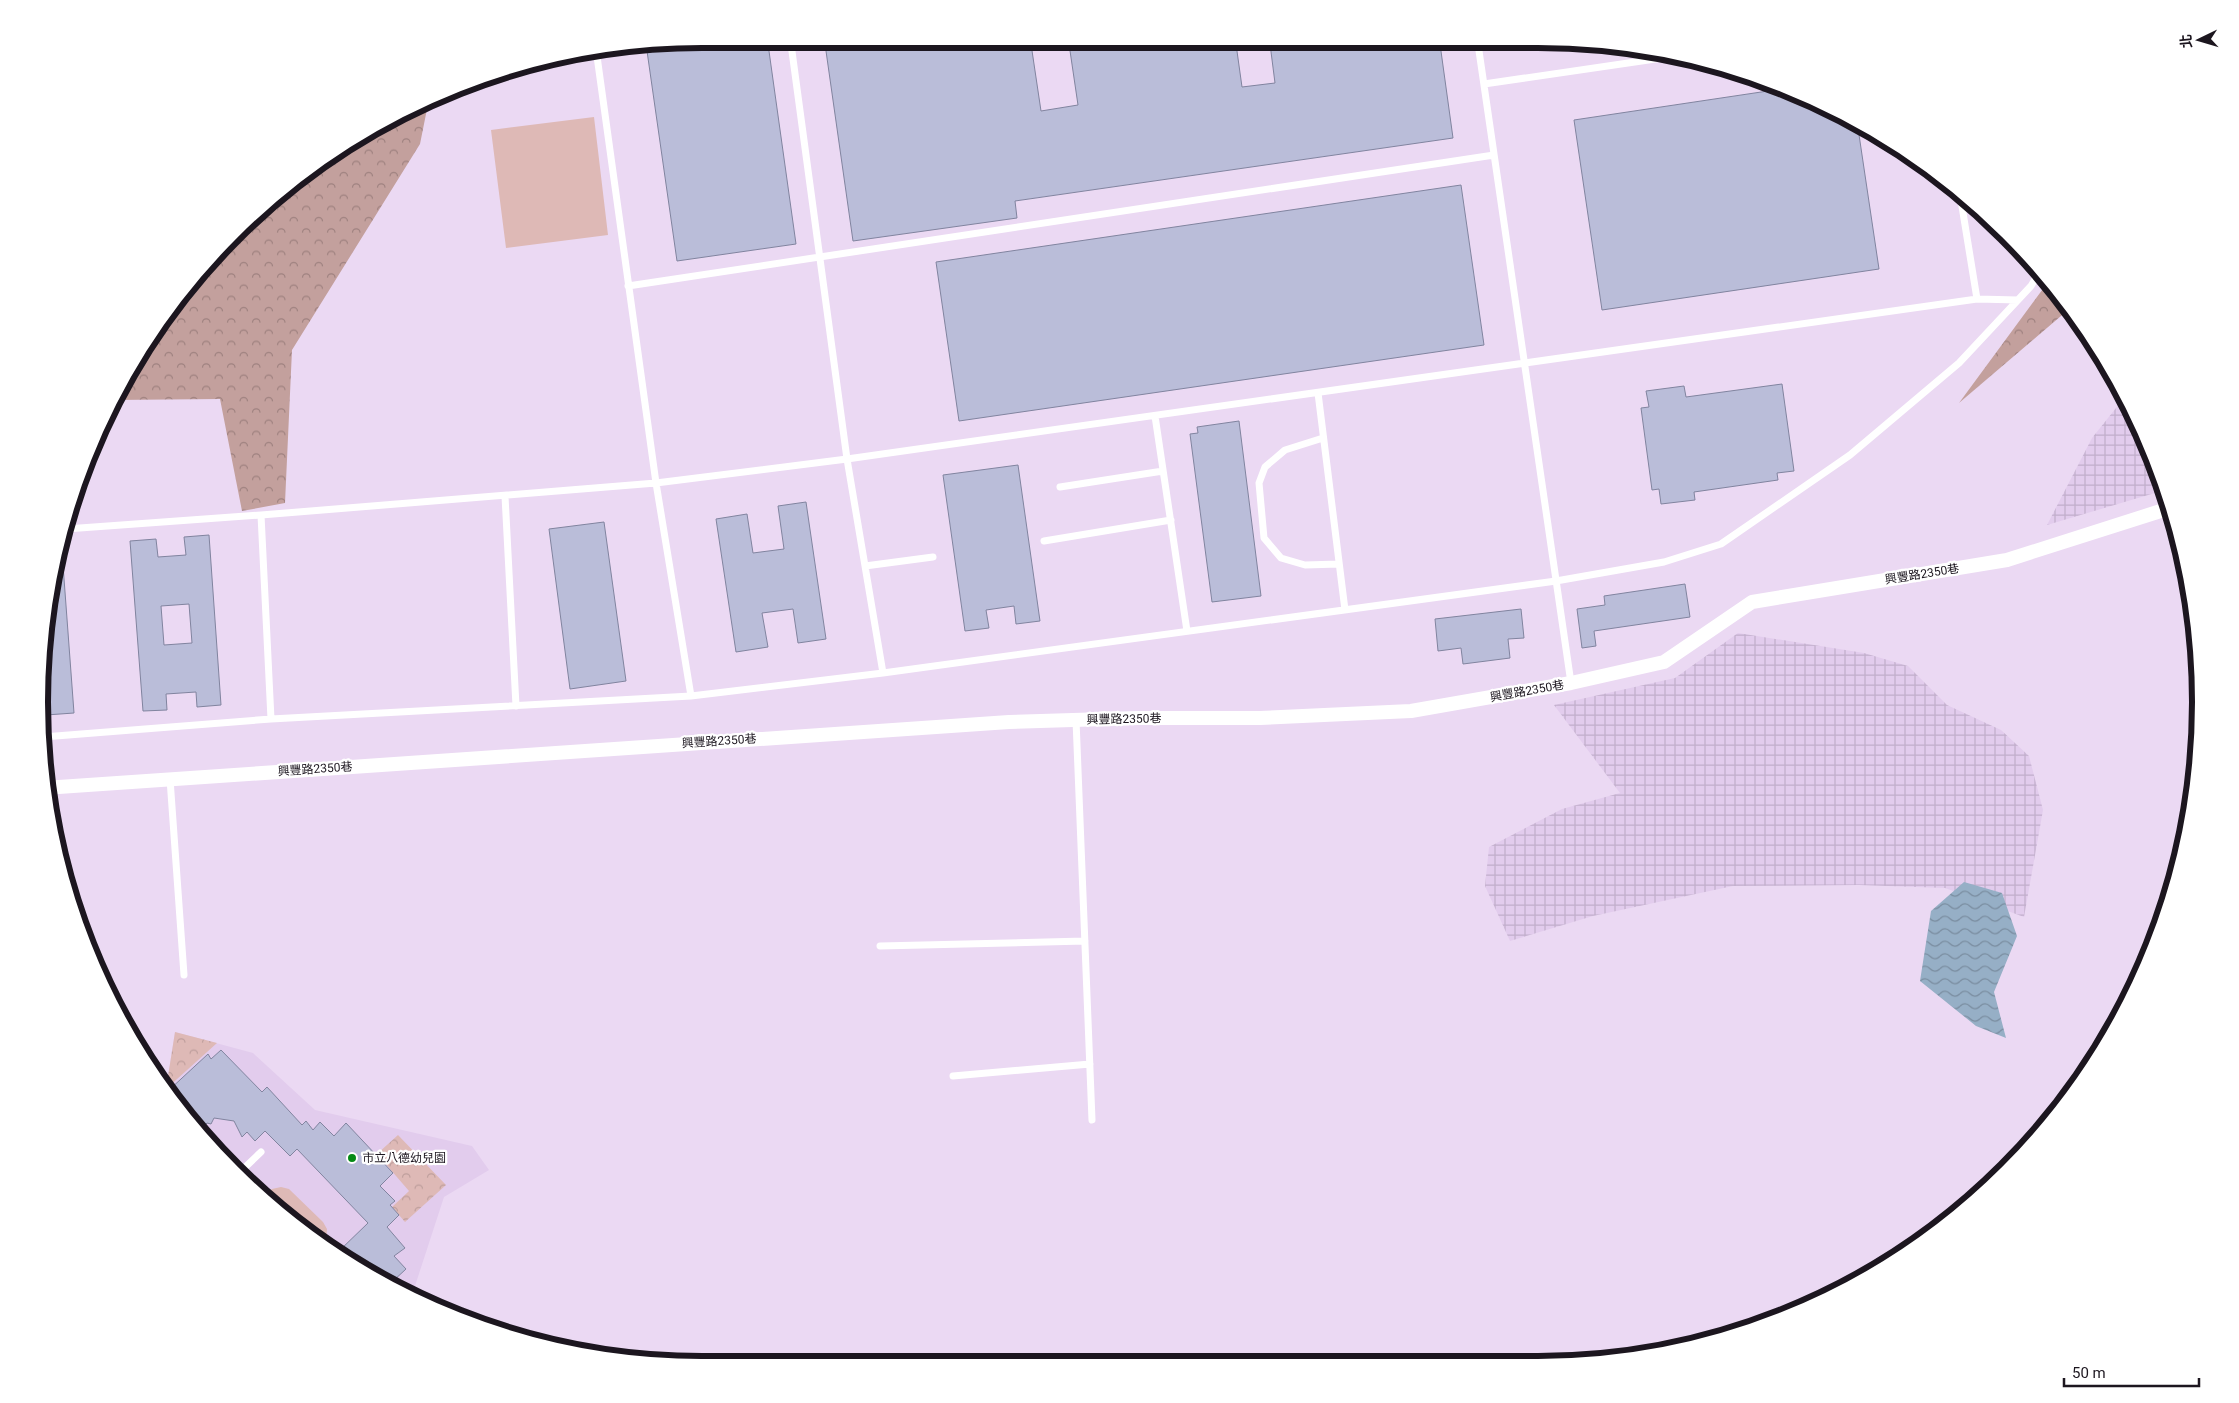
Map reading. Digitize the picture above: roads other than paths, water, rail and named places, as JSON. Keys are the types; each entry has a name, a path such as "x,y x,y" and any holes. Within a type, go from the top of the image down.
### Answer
{"street":[{"name":"興豐路2350巷","path":"53,787 694,742 1009,722 1138,718 1260,718 1411,711 1571,683 1664,662 1752,602 2007,560 2163,510"}],"lane":[{"path":"792,48 847,459 883,673"},
{"path":"1479,48 1571,683"},
{"path":"597,56 656,483 691,696"},
{"path":"1484,84 1657,59"},
{"path":"628,286 1494,155"},
{"path":"1962,204 1977,299"},
{"path":"49,738 271,719 691,696 883,673 1556,581 1664,562 1721,544 1850,455 1959,363 2031,286 2036,278"},
{"path":"71,529 261,516 656,483 847,459 1977,299 2018,300"},
{"path":"1318,393 1345,610"},
{"path":"1155,416 1187,631"},
{"path":"1323,438 1284,450 1265,467 1259,482 1264,538 1281,558 1305,565 1339,564"},
{"path":"1060,487 1164,471"},
{"path":"505,496 516,706"},
{"path":"261,516 271,719"},
{"path":"1044,541 1171,520"},
{"path":"865,566 933,557"},
{"path":"1076,720 1092,1120"},
{"path":"170,779 184,974"},
{"path":"880,946 1085,941"},
{"path":"953,1076 1090,1064"},
{"path":"244,1168 261,1152"}],"water":[{"path":"1964,882 2002,893 2017,936 1994,992 2006,1038 1976,1026 1920,981 1931,911"}],"place":[{"name":"市立八德幼兒園","path":"352,1158"}]}
